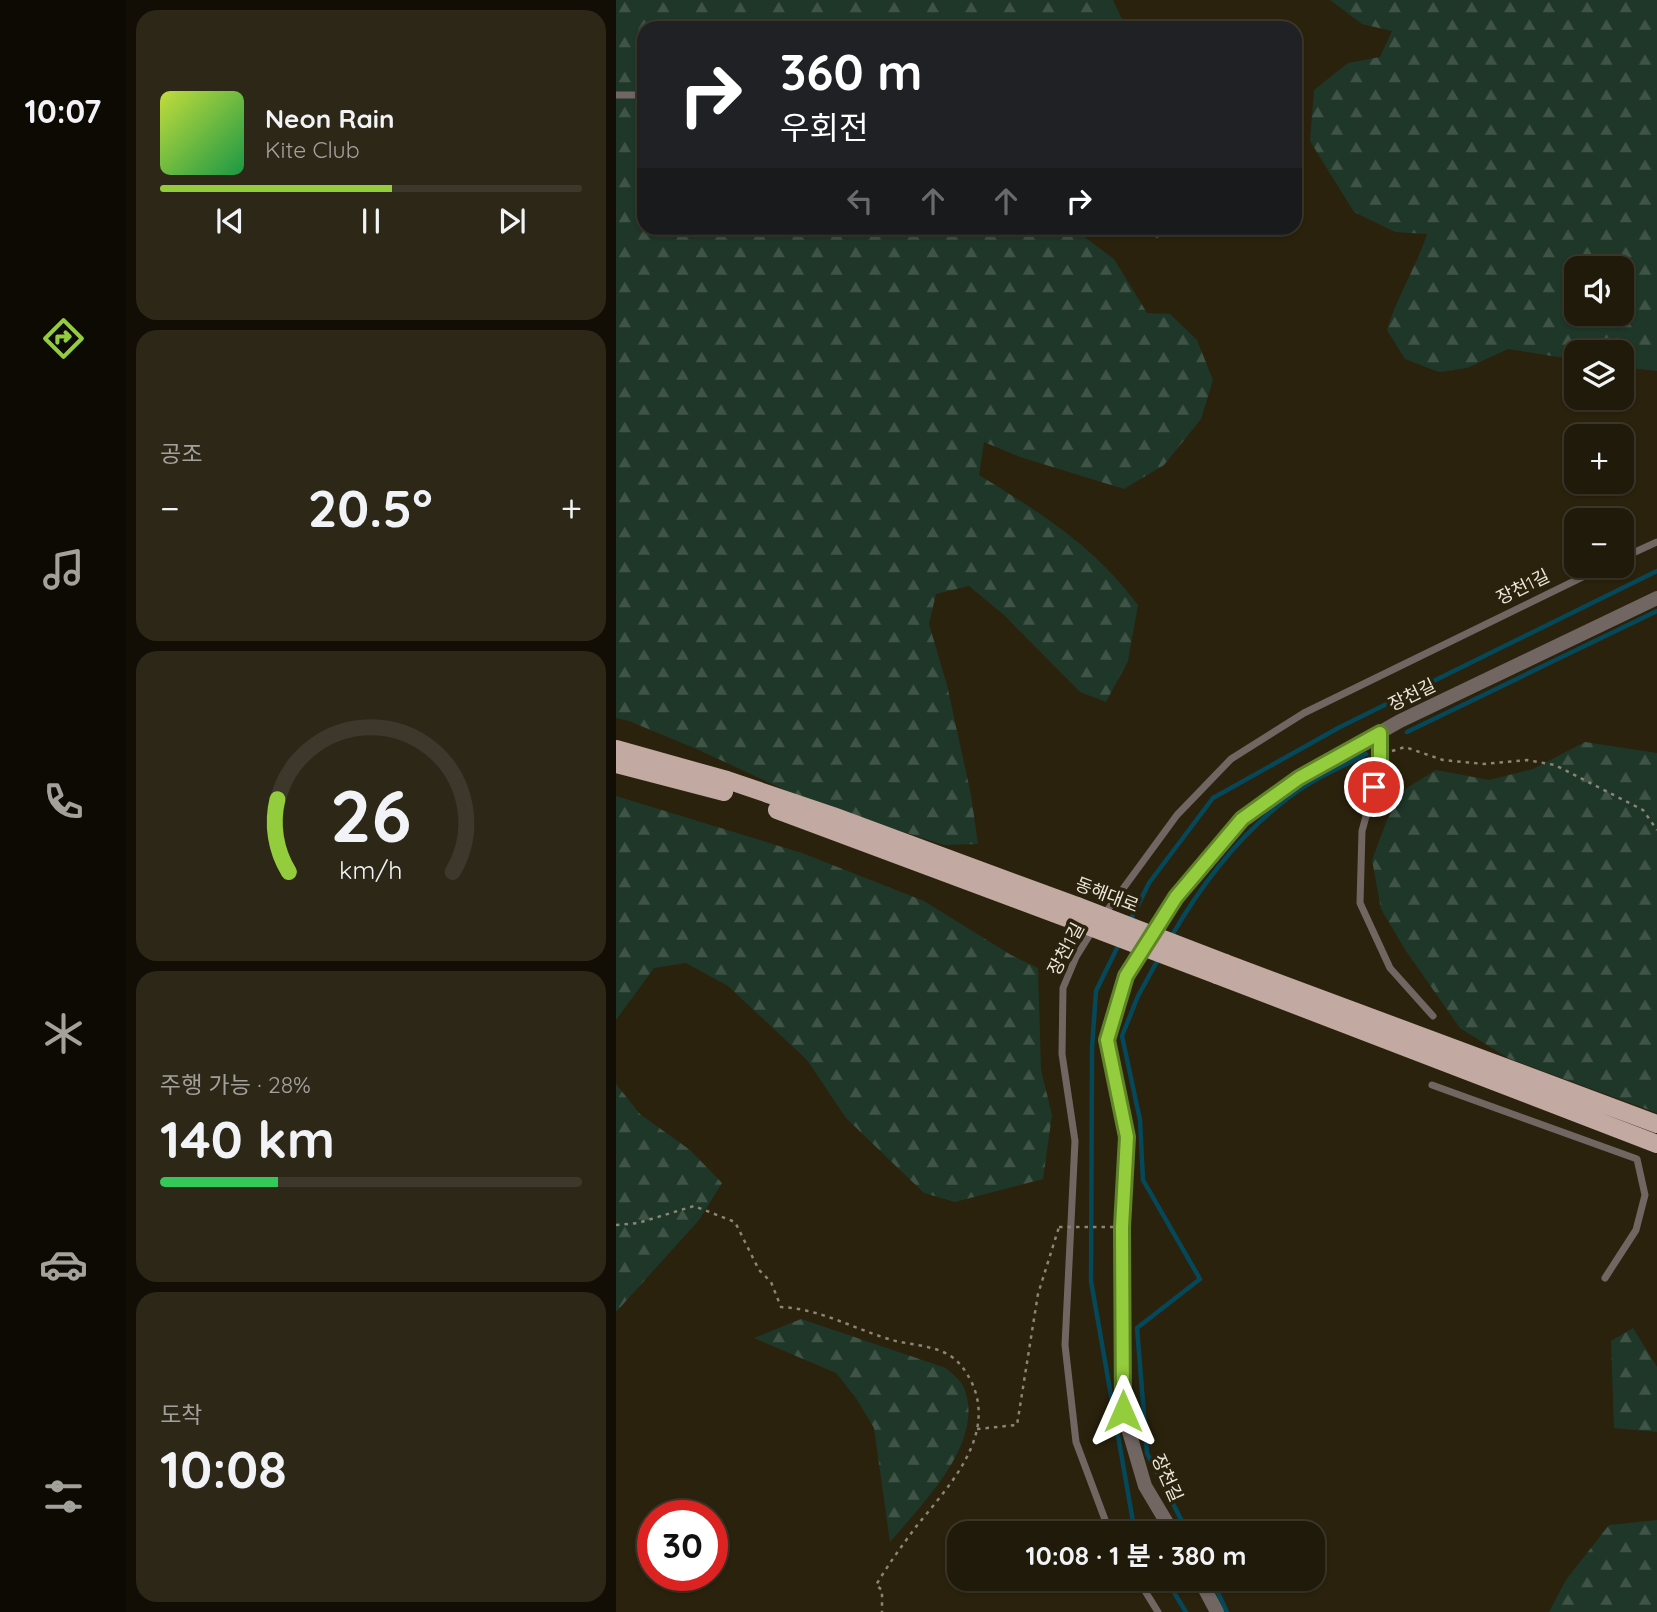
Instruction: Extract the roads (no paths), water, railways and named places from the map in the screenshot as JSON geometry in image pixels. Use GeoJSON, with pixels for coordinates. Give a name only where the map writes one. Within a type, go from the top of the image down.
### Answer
{"type":"FeatureCollection","features":[{"type":"Feature","properties":{"kind":"main road","name":"동해대로"},"geometry":{"type":"LineString","coordinates":[[616,749],[727,780],[821,812],[1075,913]]}},
{"type":"Feature","properties":{"kind":"main road","name":"동해대로"},"geometry":{"type":"LineString","coordinates":[[616,764],[763,804],[1075,913]]}},
{"type":"Feature","properties":{"kind":"main road"},"geometry":{"type":"LineString","coordinates":[[1075,913],[1657,1144]]}},
{"type":"Feature","properties":{"kind":"main road"},"geometry":{"type":"LineString","coordinates":[[1221,969],[1657,1124]]}},
{"type":"Feature","properties":{"kind":"street","name":"장천길"},"geometry":{"type":"LineString","coordinates":[[1166,1521],[1145,1486],[1123,1411],[1122,1227],[1127,1137],[1107,1040],[1126,976],[1176,897],[1242,819],[1299,778],[1380,733],[1657,598]]}},
{"type":"Feature","properties":{"kind":"street"},"geometry":{"type":"LineString","coordinates":[[1206,1591],[1217,1612]]}},
{"type":"Feature","properties":{"kind":"lane"},"geometry":{"type":"LineString","coordinates":[[616,95],[637,95]]}},
{"type":"Feature","properties":{"kind":"lane"},"geometry":{"type":"LineString","coordinates":[[1634,553],[1657,542]]}},
{"type":"Feature","properties":{"kind":"lane","name":"장천1길"},"geometry":{"type":"LineString","coordinates":[[1106,1521],[1076,1442],[1065,1345],[1074,1141],[1062,1054],[1062,988],[1076,957],[1119,892],[1177,815],[1231,759],[1304,713],[1579,578]]}},
{"type":"Feature","properties":{"kind":"lane"},"geometry":{"type":"LineString","coordinates":[[1380,733],[1380,755],[1362,831],[1360,903],[1390,968],[1433,1016]]}},
{"type":"Feature","properties":{"kind":"lane"},"geometry":{"type":"LineString","coordinates":[[1432,1085],[1637,1159],[1645,1195],[1636,1230],[1605,1278]]}},
{"type":"Feature","properties":{"kind":"lane"},"geometry":{"type":"LineString","coordinates":[[1145,1591],[1158,1612]]}},
{"type":"Feature","properties":{"kind":"waterway"},"geometry":{"type":"LineString","coordinates":[[1129,923],[1149,883],[1213,798],[1340,727],[1657,571]]}},
{"type":"Feature","properties":{"kind":"waterway"},"geometry":{"type":"LineString","coordinates":[[1407,732],[1657,611]]}},
{"type":"Feature","properties":{"kind":"waterway"},"geometry":{"type":"LineString","coordinates":[[1171,937],[1214,872],[1267,815],[1308,784],[1366,754]]}},
{"type":"Feature","properties":{"kind":"waterway"},"geometry":{"type":"LineString","coordinates":[[1119,944],[1096,991],[1092,1048],[1091,1281],[1133,1521]]}},
{"type":"Feature","properties":{"kind":"waterway"},"geometry":{"type":"LineString","coordinates":[[1160,956],[1138,996],[1122,1036],[1140,1120],[1143,1180],[1200,1279],[1137,1328],[1147,1453],[1182,1521]]}},
{"type":"Feature","properties":{"kind":"waterway"},"geometry":{"type":"LineString","coordinates":[[1173,1591],[1186,1612]]}},
{"type":"Feature","properties":{"kind":"waterway"},"geometry":{"type":"LineString","coordinates":[[1217,1591],[1227,1612]]}}]}
